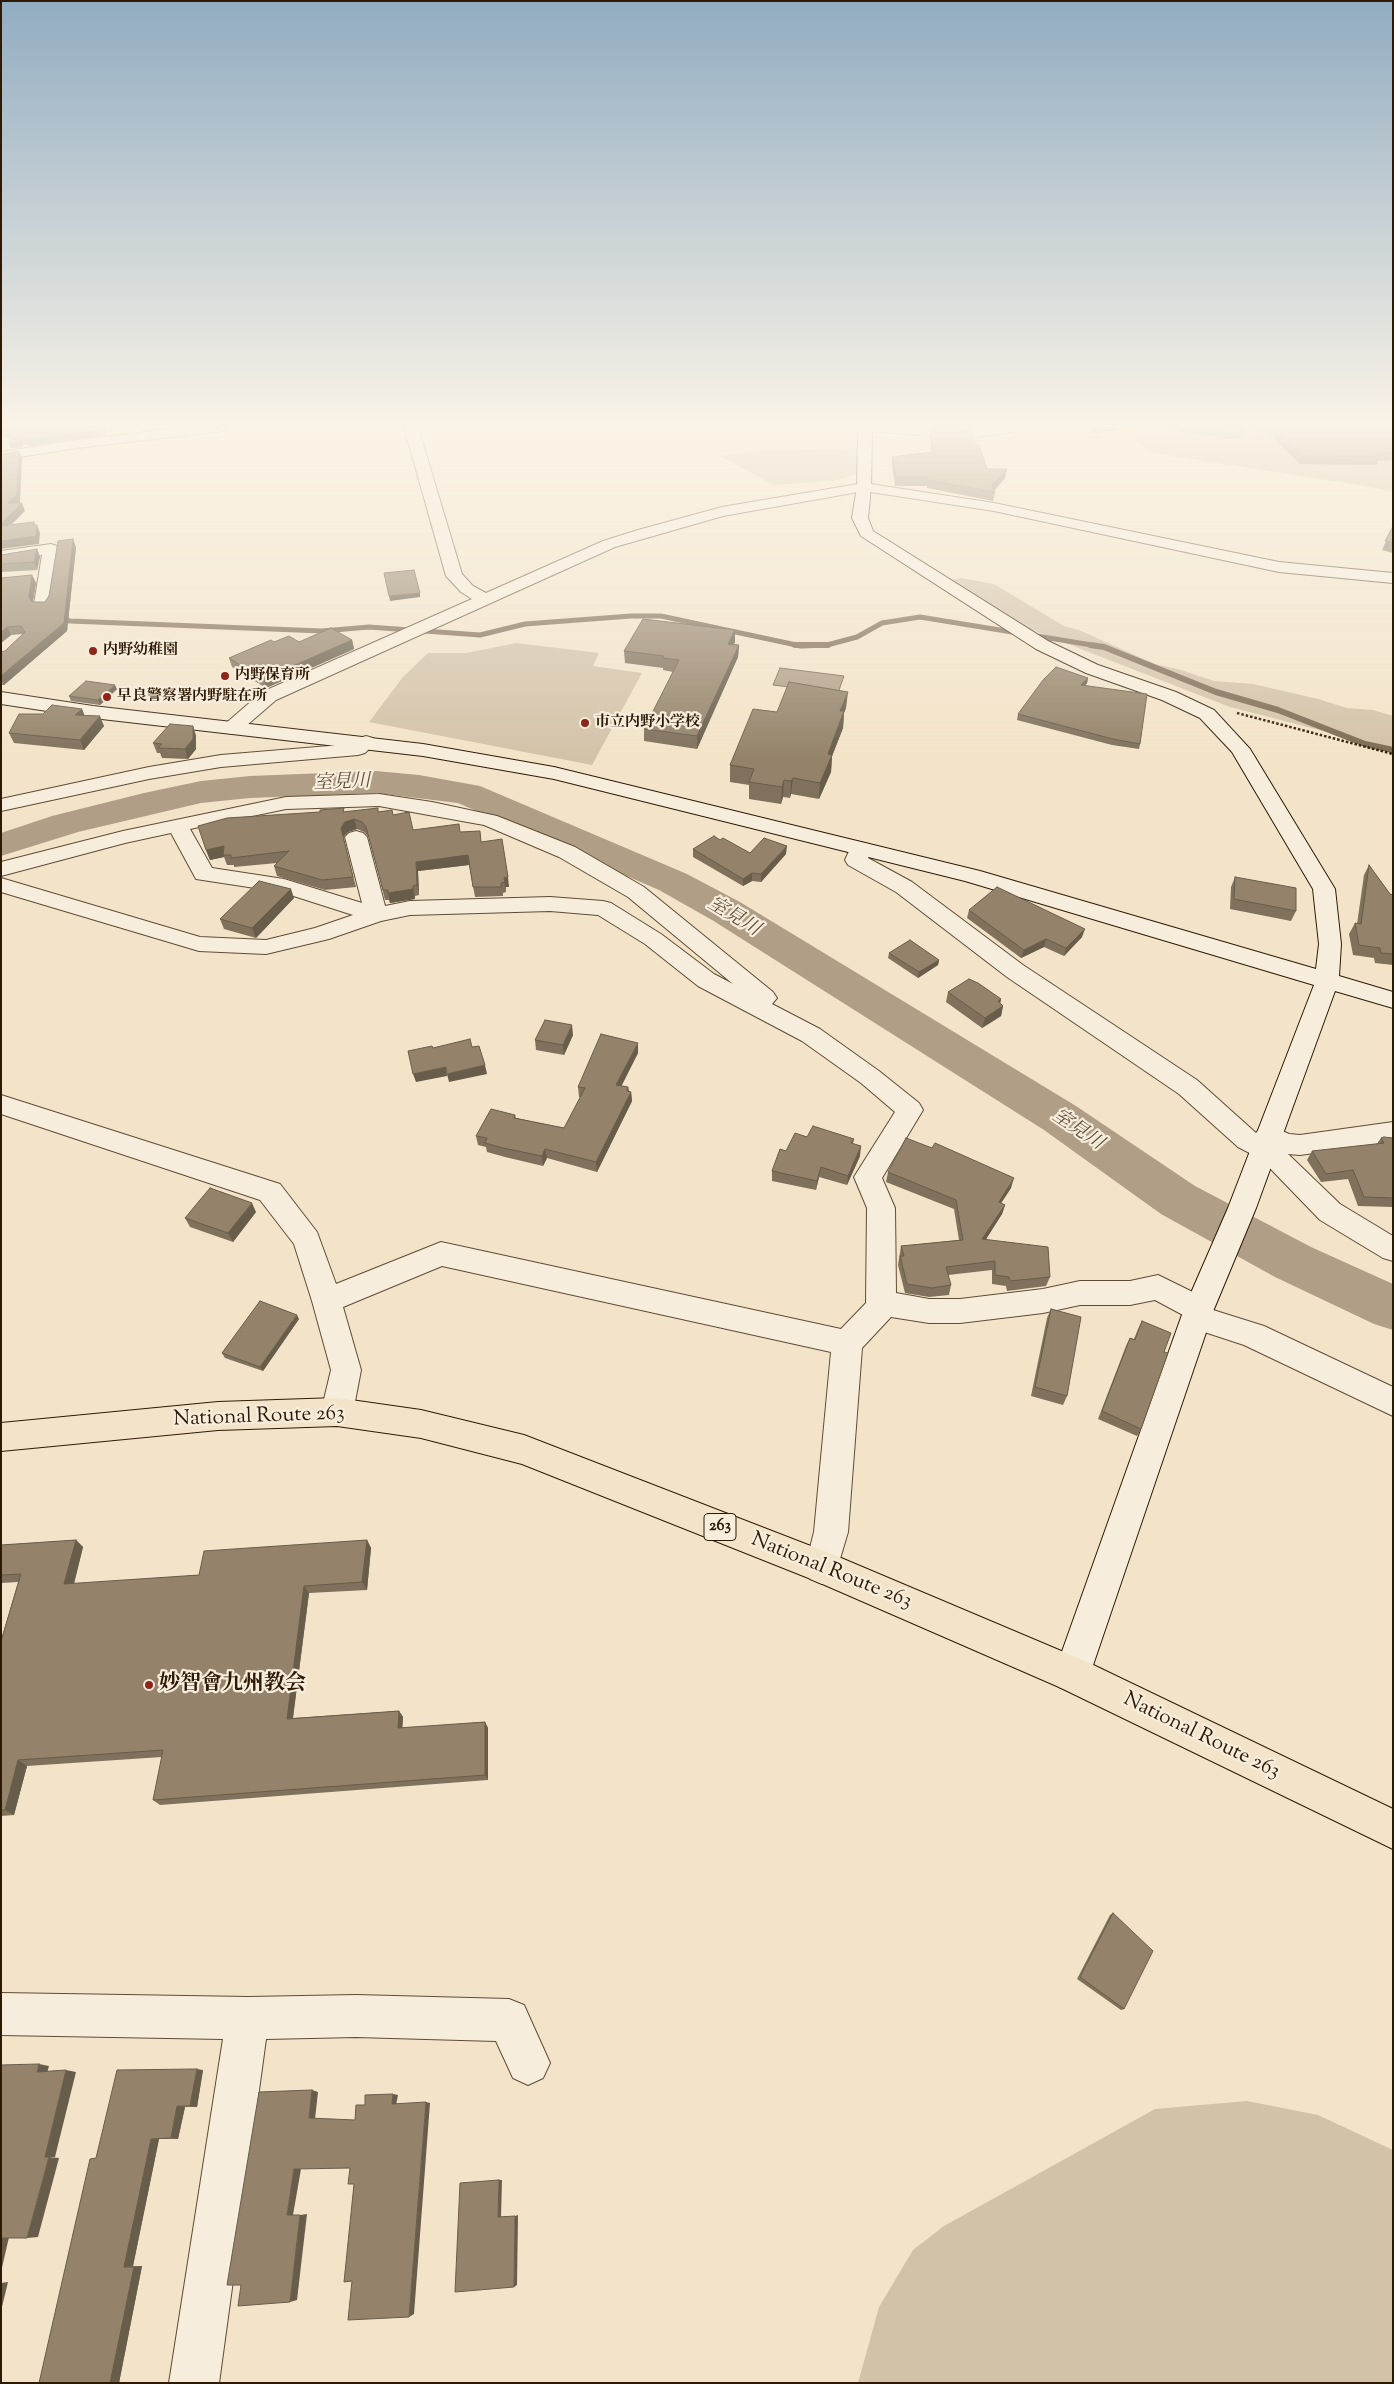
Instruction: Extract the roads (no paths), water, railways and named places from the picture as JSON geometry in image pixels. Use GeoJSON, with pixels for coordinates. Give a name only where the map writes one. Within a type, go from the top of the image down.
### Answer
{"type":"FeatureCollection","features":[{"type":"Feature","properties":{"kind":"highway","name":"National Route 263"},"geometry":{"type":"LineString","coordinates":[[1,1437],[218,1416],[337,1412],[421,1424],[524,1450],[822,1567],[1072,1674],[1393,1830]]}},
{"type":"Feature","properties":{"kind":"street"},"geometry":{"type":"LineString","coordinates":[[443,538],[454,576],[467,589],[485,599]]}},
{"type":"Feature","properties":{"kind":"street"},"geometry":{"type":"LineString","coordinates":[[232,728],[269,696],[625,538]]}},
{"type":"Feature","properties":{"kind":"street"},"geometry":{"type":"LineString","coordinates":[[874,538],[1042,645],[1085,666],[1169,696],[1207,714],[1240,748],[1324,888],[1330,944],[1327,982],[1242,1208],[1198,1313],[1072,1674]]}},
{"type":"Feature","properties":{"kind":"street"},"geometry":{"type":"LineString","coordinates":[[1142,538],[1279,567],[1393,578]]}},
{"type":"Feature","properties":{"kind":"street"},"geometry":{"type":"LineString","coordinates":[[1,556],[51,549],[42,604]]}},
{"type":"Feature","properties":{"kind":"street"},"geometry":{"type":"LineString","coordinates":[[28,577],[46,576]]}},
{"type":"Feature","properties":{"kind":"street"},"geometry":{"type":"LineString","coordinates":[[1,698],[232,728],[366,742],[554,773],[972,876],[1056,899],[1327,982],[1393,1000]]}},
{"type":"Feature","properties":{"kind":"street"},"geometry":{"type":"LineString","coordinates":[[1,805],[149,773],[221,762],[358,749],[366,742]]}},
{"type":"Feature","properties":{"kind":"street"},"geometry":{"type":"LineString","coordinates":[[1,869],[123,836],[178,827],[286,803],[379,800],[490,820],[567,852],[636,892],[811,1035],[870,1077],[910,1110],[868,1176],[881,1208],[881,1307],[847,1343],[831,1532],[822,1567]]}},
{"type":"Feature","properties":{"kind":"street"},"geometry":{"type":"LineString","coordinates":[[178,827],[204,874],[284,886],[376,915]]}},
{"type":"Feature","properties":{"kind":"street"},"geometry":{"type":"LineString","coordinates":[[356,837],[376,915]]}},
{"type":"Feature","properties":{"kind":"street"},"geometry":{"type":"LineString","coordinates":[[861,850],[856,860],[904,887],[957,929],[1015,971],[1188,1087],[1247,1140],[1300,1145],[1393,1132]]}},
{"type":"Feature","properties":{"kind":"street"},"geometry":{"type":"LineString","coordinates":[[1,885],[199,944],[266,947],[322,934],[376,915],[410,908],[550,904],[603,908],[653,939],[706,980],[811,1035]]}},
{"type":"Feature","properties":{"kind":"street"},"geometry":{"type":"LineString","coordinates":[[1,1104],[270,1192],[307,1240],[327,1301],[346,1370],[337,1412]]}},
{"type":"Feature","properties":{"kind":"street"},"geometry":{"type":"LineString","coordinates":[[1266,1142],[1270,1152],[1330,1212],[1393,1250]]}},
{"type":"Feature","properties":{"kind":"street"},"geometry":{"type":"LineString","coordinates":[[327,1301],[441,1254],[847,1343]]}},
{"type":"Feature","properties":{"kind":"street"},"geometry":{"type":"LineString","coordinates":[[881,1300],[898,1307],[929,1311],[960,1311],[1080,1293],[1130,1293],[1158,1287],[1198,1313],[1253,1335],[1393,1402]]}},
{"type":"Feature","properties":{"kind":"street"},"geometry":{"type":"LineString","coordinates":[[1,2014],[248,2018],[356,2016],[508,2020],[528,2063]]}},
{"type":"Feature","properties":{"kind":"street"},"geometry":{"type":"LineString","coordinates":[[194,2383],[248,2018]]}},
{"type":"Feature","properties":{"kind":"waterway"},"geometry":{"type":"LineString","coordinates":[[58,618],[70,621],[322,631],[369,627],[480,635],[525,624],[631,616],[661,616],[796,645]]}},
{"type":"Feature","properties":{"kind":"waterway"},"geometry":{"type":"LineString","coordinates":[[827,645],[857,637],[882,623],[920,617],[1098,646]]}},
{"type":"Feature","properties":{"kind":"waterway"},"geometry":{"type":"LineString","coordinates":[[796,645],[827,645]]}},
{"type":"Feature","properties":{"kind":"waterway"},"geometry":{"type":"LineString","coordinates":[[796,645],[801,646]]}},
{"type":"Feature","properties":{"kind":"waterway"},"geometry":{"type":"LineString","coordinates":[[802,646],[827,645]]}},
{"type":"Feature","properties":{"kind":"waterway"},"geometry":{"type":"LineString","coordinates":[[1090,645],[1104,647],[1216,692],[1278,710],[1365,744],[1393,750]]}},
{"type":"Feature","properties":{"kind":"waterway","name":"室見川"},"geometry":{"type":"LineString","coordinates":[[1,845],[65,824],[201,792],[250,787],[376,782],[419,786],[467,794],[673,882],[726,911],[1060,1118],[1178,1200],[1293,1262],[1393,1308]]}},
{"type":"Feature","properties":{"kind":"place","name":"内野幼稚園"},"geometry":{"type":"Point","coordinates":[93,651]}},
{"type":"Feature","properties":{"kind":"place","name":"内野保育所"},"geometry":{"type":"Point","coordinates":[225,676]}},
{"type":"Feature","properties":{"kind":"place","name":"早良警察署内野駐在所"},"geometry":{"type":"Point","coordinates":[107,697]}},
{"type":"Feature","properties":{"kind":"place","name":"市立内野小学校"},"geometry":{"type":"Point","coordinates":[585,723]}},
{"type":"Feature","properties":{"kind":"place","name":"妙智會九州教会"},"geometry":{"type":"Point","coordinates":[149,1685]}}]}
